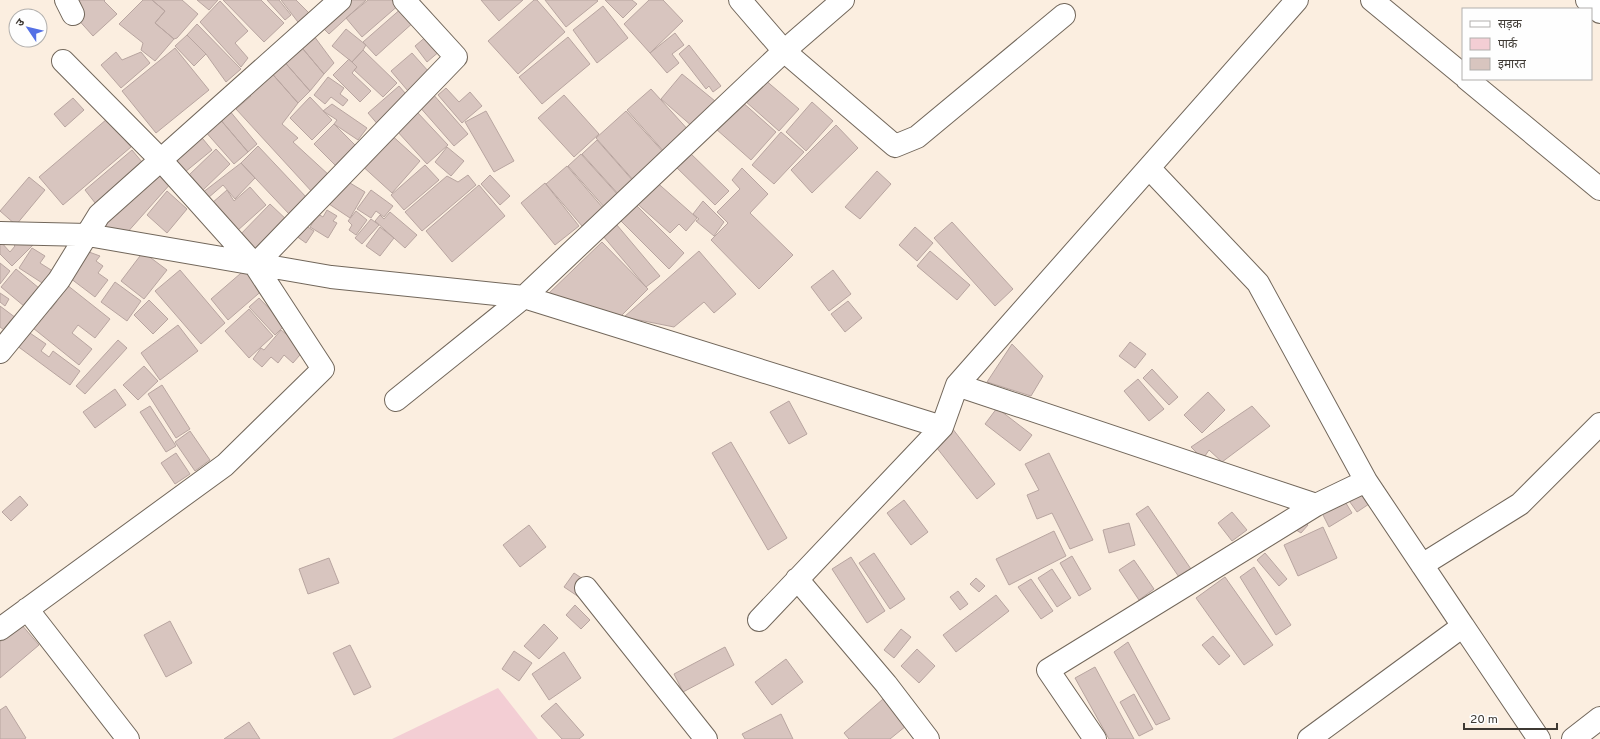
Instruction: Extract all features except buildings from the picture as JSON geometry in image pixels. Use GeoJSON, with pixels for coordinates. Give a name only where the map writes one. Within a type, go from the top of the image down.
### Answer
{"type":"FeatureCollection","features":[{"type":"Feature","properties":{"kind":"street"},"geometry":{"type":"LineString","coordinates":[[0,352],[59,280],[99,215],[340,0]]}},
{"type":"Feature","properties":{"kind":"street"},"geometry":{"type":"LineString","coordinates":[[255,265],[456,57],[404,0]]}},
{"type":"Feature","properties":{"kind":"street"},"geometry":{"type":"LineString","coordinates":[[740,0],[784,51],[895,146],[917,137],[1064,15]]}},
{"type":"Feature","properties":{"kind":"street"},"geometry":{"type":"LineString","coordinates":[[396,400],[524,298],[784,51],[843,0]]}},
{"type":"Feature","properties":{"kind":"street"},"geometry":{"type":"LineString","coordinates":[[759,620],[942,427],[957,385],[1297,0]]}},
{"type":"Feature","properties":{"kind":"street"},"geometry":{"type":"LineString","coordinates":[[1372,0],[1462,75]]}},
{"type":"Feature","properties":{"kind":"street"},"geometry":{"type":"LineString","coordinates":[[1587,0],[1600,12]]}},
{"type":"Feature","properties":{"kind":"street"},"geometry":{"type":"LineString","coordinates":[[0,629],[226,465],[323,369],[255,265],[160,159],[63,61]]}},
{"type":"Feature","properties":{"kind":"street"},"geometry":{"type":"LineString","coordinates":[[1468,80],[1600,189]]}},
{"type":"Feature","properties":{"kind":"street"},"geometry":{"type":"LineString","coordinates":[[1149,168],[1258,283],[1366,481],[1539,739]]}},
{"type":"Feature","properties":{"kind":"street"},"geometry":{"type":"LineString","coordinates":[[0,233],[88,235],[331,277],[524,298],[942,427]]}},
{"type":"Feature","properties":{"kind":"street"},"geometry":{"type":"LineString","coordinates":[[957,385],[1316,505]]}},
{"type":"Feature","properties":{"kind":"street"},"geometry":{"type":"LineString","coordinates":[[1422,565],[1520,504],[1600,424]]}},
{"type":"Feature","properties":{"kind":"street"},"geometry":{"type":"LineString","coordinates":[[1095,739],[1048,670],[1316,505],[1366,481]]}},
{"type":"Feature","properties":{"kind":"street"},"geometry":{"type":"LineString","coordinates":[[797,579],[886,684],[928,739]]}},
{"type":"Feature","properties":{"kind":"street"},"geometry":{"type":"LineString","coordinates":[[586,588],[706,739]]}},
{"type":"Feature","properties":{"kind":"street"},"geometry":{"type":"LineString","coordinates":[[27,609],[128,739]]}},
{"type":"Feature","properties":{"kind":"street"},"geometry":{"type":"LineString","coordinates":[[1309,739],[1463,626]]}},
{"type":"Feature","properties":{"kind":"street"},"geometry":{"type":"LineString","coordinates":[[1573,739],[1600,718]]}},
{"type":"Feature","properties":{"kind":"green space"},"geometry":{"type":"Polygon","coordinates":[[[498,688],[538,739],[392,739],[498,688]]]}}]}
